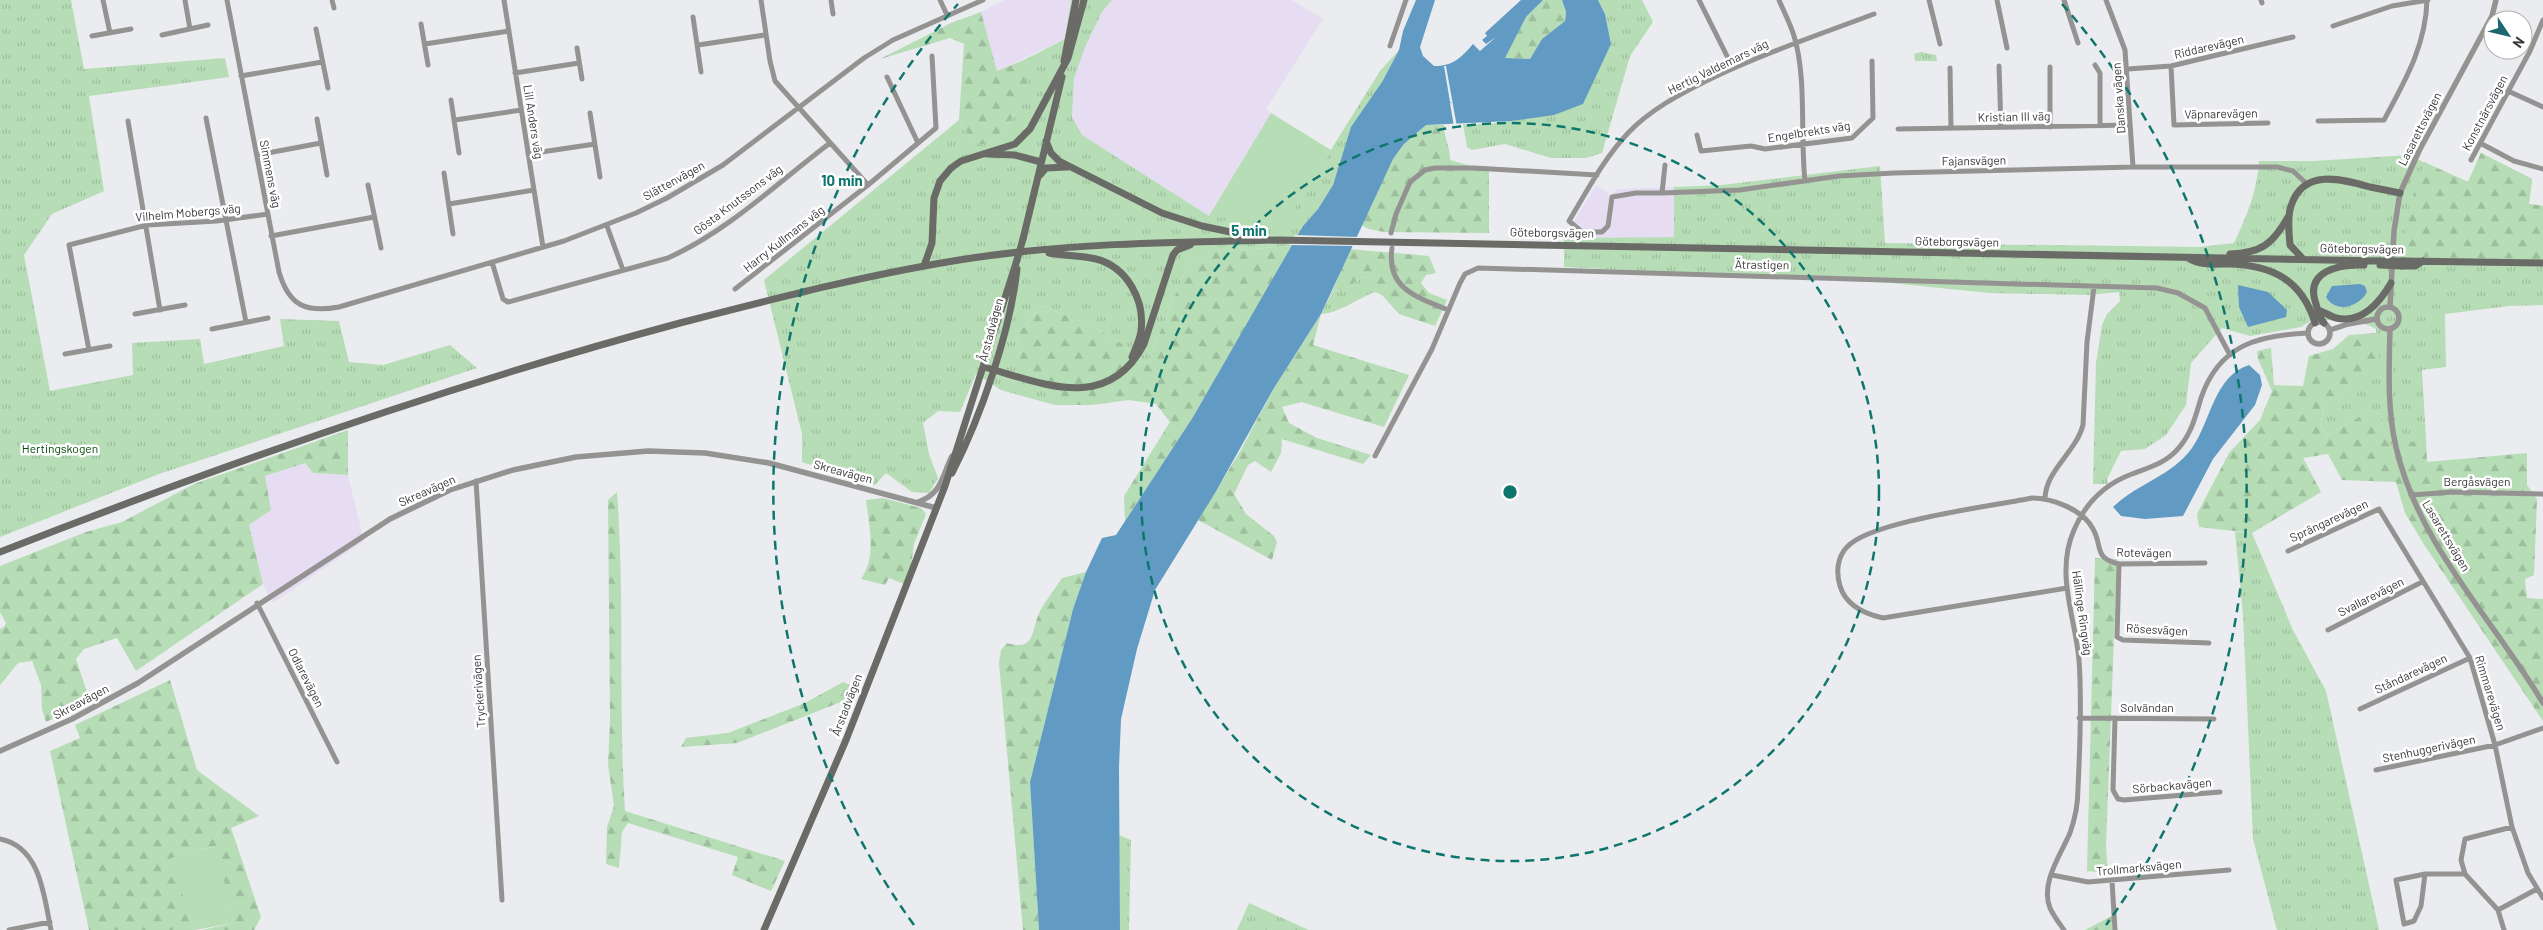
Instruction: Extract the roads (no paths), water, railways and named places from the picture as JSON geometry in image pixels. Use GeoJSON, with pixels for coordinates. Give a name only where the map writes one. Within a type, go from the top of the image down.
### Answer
{"type":"FeatureCollection","features":[{"type":"Feature","properties":{"kind":"main road","name":"Årstadvägen"},"geometry":{"type":"LineString","coordinates":[[764,930],[846,740],[936,508],[970,432],[992,369],[1011,300],[1022,239],[1063,70],[1076,0]]}},
{"type":"Feature","properties":{"kind":"main road","name":"Årstadvägen"},"geometry":{"type":"LineString","coordinates":[[1063,70],[1073,42],[1084,0]]}},
{"type":"Feature","properties":{"kind":"main road"},"geometry":{"type":"LineString","coordinates":[[924,266],[932,243],[934,198],[940,181],[951,168],[961,161],[1015,144],[1023,138],[1038,118],[1063,70]]}},
{"type":"Feature","properties":{"kind":"main road"},"geometry":{"type":"LineString","coordinates":[[1046,141],[1055,158],[1137,202],[1176,218],[1219,230],[1280,240]]}},
{"type":"Feature","properties":{"kind":"main road"},"geometry":{"type":"LineString","coordinates":[[987,153],[995,156],[1015,155],[1041,162]]}},
{"type":"Feature","properties":{"kind":"main road"},"geometry":{"type":"LineString","coordinates":[[1034,190],[1040,174],[1046,168],[1065,167],[1075,170]]}},
{"type":"Feature","properties":{"kind":"main road"},"geometry":{"type":"LineString","coordinates":[[2303,259],[2290,245],[2289,217],[2294,198],[2313,181],[2336,178],[2400,194]]}},
{"type":"Feature","properties":{"kind":"main road"},"geometry":{"type":"LineString","coordinates":[[2154,257],[2159,252],[2230,254],[2260,250],[2272,240],[2289,217]]}},
{"type":"Feature","properties":{"kind":"main road"},"geometry":{"type":"LineString","coordinates":[[0,552],[156,491],[386,412],[579,350],[805,290],[924,266],[1039,251],[1098,245],[1280,240]]}},
{"type":"Feature","properties":{"kind":"main road","name":"Göteborgsvägen"},"geometry":{"type":"LineString","coordinates":[[1280,240],[2303,259],[2380,263],[2423,261],[2543,263]]}},
{"type":"Feature","properties":{"kind":"main road"},"geometry":{"type":"LineString","coordinates":[[984,367],[1051,386],[1077,389],[1108,381],[1121,374],[1140,352],[1147,336],[1173,255],[1177,250],[1186,246],[1212,242]]}},
{"type":"Feature","properties":{"kind":"main road"},"geometry":{"type":"LineString","coordinates":[[1039,251],[1097,259],[1116,268],[1124,276],[1136,294],[1141,311],[1141,332],[1132,361]]}},
{"type":"Feature","properties":{"kind":"main road"},"geometry":{"type":"LineString","coordinates":[[2188,258],[2198,264],[2249,265],[2280,276],[2293,284],[2303,295],[2315,323]]}},
{"type":"Feature","properties":{"kind":"main road","name":"Årstadvägen"},"geometry":{"type":"LineString","coordinates":[[945,486],[956,446],[984,367],[1018,260]]}},
{"type":"Feature","properties":{"kind":"main road"},"geometry":{"type":"LineString","coordinates":[[2324,323],[2313,291],[2316,281],[2325,272],[2341,266],[2380,263]]}},
{"type":"Feature","properties":{"kind":"main road"},"geometry":{"type":"LineString","coordinates":[[2318,310],[2335,318],[2356,317],[2375,306],[2391,283]]}},
{"type":"Feature","properties":{"kind":"street"},"geometry":{"type":"LineString","coordinates":[[103,0],[110,33]]}},
{"type":"Feature","properties":{"kind":"street"},"geometry":{"type":"LineString","coordinates":[[185,0],[190,29]]}},
{"type":"Feature","properties":{"kind":"street","name":"Simmens väg"},"geometry":{"type":"LineString","coordinates":[[227,0],[271,236],[283,287],[290,297],[311,309],[339,307]]}},
{"type":"Feature","properties":{"kind":"street"},"geometry":{"type":"LineString","coordinates":[[332,0],[334,8]]}},
{"type":"Feature","properties":{"kind":"street","name":"Lill Anders väg"},"geometry":{"type":"LineString","coordinates":[[504,0],[543,248]]}},
{"type":"Feature","properties":{"kind":"street"},"geometry":{"type":"LineString","coordinates":[[760,0],[765,35],[775,80],[868,185]]}},
{"type":"Feature","properties":{"kind":"street"},"geometry":{"type":"LineString","coordinates":[[831,0],[833,14]]}},
{"type":"Feature","properties":{"kind":"street"},"geometry":{"type":"LineString","coordinates":[[940,0],[947,15]]}},
{"type":"Feature","properties":{"kind":"street","name":"Slättenvägen"},"geometry":{"type":"LineString","coordinates":[[339,307],[543,248],[607,226],[660,202],[699,180],[743,151],[864,58],[893,40],[983,0]]}},
{"type":"Feature","properties":{"kind":"street"},"geometry":{"type":"LineString","coordinates":[[1390,46],[1406,0]]}},
{"type":"Feature","properties":{"kind":"street"},"geometry":{"type":"LineString","coordinates":[[1699,0],[1733,68]]}},
{"type":"Feature","properties":{"kind":"street"},"geometry":{"type":"LineString","coordinates":[[1779,0],[1795,44],[1801,80],[1802,145],[1805,181]]}},
{"type":"Feature","properties":{"kind":"street"},"geometry":{"type":"LineString","coordinates":[[1929,0],[1940,44]]}},
{"type":"Feature","properties":{"kind":"street"},"geometry":{"type":"LineString","coordinates":[[1997,0],[2007,48]]}},
{"type":"Feature","properties":{"kind":"street"},"geometry":{"type":"LineString","coordinates":[[2064,0],[2078,43]]}},
{"type":"Feature","properties":{"kind":"street","name":"Danska vägen"},"geometry":{"type":"LineString","coordinates":[[2106,0],[2125,50],[2128,69],[2133,167]]}},
{"type":"Feature","properties":{"kind":"street"},"geometry":{"type":"LineString","coordinates":[[2318,121],[2384,120],[2418,56],[2428,0],[2391,3],[2333,26]]}},
{"type":"Feature","properties":{"kind":"street","name":"Lasarettsvägen"},"geometry":{"type":"LineString","coordinates":[[2496,0],[2492,16],[2423,144],[2400,194],[2394,231],[2390,307],[2396,311],[2399,319],[2396,326],[2390,329],[2392,421],[2396,448],[2411,495],[2433,538],[2543,703]]}},
{"type":"Feature","properties":{"kind":"street","name":"Hertig Valdemars väg"},"geometry":{"type":"LineString","coordinates":[[1569,221],[1597,175],[1629,132],[1673,98],[1768,52],[1795,44],[1874,14]]}},
{"type":"Feature","properties":{"kind":"street"},"geometry":{"type":"LineString","coordinates":[[693,17],[701,72]]}},
{"type":"Feature","properties":{"kind":"street","name":"Konstnärsvägen"},"geometry":{"type":"LineString","coordinates":[[2471,160],[2543,20]]}},
{"type":"Feature","properties":{"kind":"street"},"geometry":{"type":"LineString","coordinates":[[421,24],[428,65]]}},
{"type":"Feature","properties":{"kind":"street"},"geometry":{"type":"LineString","coordinates":[[162,35],[208,25]]}},
{"type":"Feature","properties":{"kind":"street"},"geometry":{"type":"LineString","coordinates":[[92,36],[131,29]]}},
{"type":"Feature","properties":{"kind":"street"},"geometry":{"type":"LineString","coordinates":[[316,29],[328,88]]}},
{"type":"Feature","properties":{"kind":"street"},"geometry":{"type":"LineString","coordinates":[[425,44],[509,30]]}},
{"type":"Feature","properties":{"kind":"street"},"geometry":{"type":"LineString","coordinates":[[698,45],[765,35]]}},
{"type":"Feature","properties":{"kind":"street","name":"Riddarevägen"},"geometry":{"type":"LineString","coordinates":[[2128,69],[2172,66],[2293,38]]}},
{"type":"Feature","properties":{"kind":"street"},"geometry":{"type":"LineString","coordinates":[[577,48],[582,79]]}},
{"type":"Feature","properties":{"kind":"street","name":"Harry Kullmans väg"},"geometry":{"type":"LineString","coordinates":[[735,289],[868,185],[936,128],[932,56]]}},
{"type":"Feature","properties":{"kind":"street","name":"Engelbrekts väg"},"geometry":{"type":"LineString","coordinates":[[1697,135],[1701,151],[1751,146],[1765,149],[1852,138],[1873,118],[1872,61]]}},
{"type":"Feature","properties":{"kind":"street"},"geometry":{"type":"LineString","coordinates":[[242,76],[322,62]]}},
{"type":"Feature","properties":{"kind":"street"},"geometry":{"type":"LineString","coordinates":[[515,73],[579,63]]}},
{"type":"Feature","properties":{"kind":"street"},"geometry":{"type":"LineString","coordinates":[[2096,65],[2100,73],[2100,126]]}},
{"type":"Feature","properties":{"kind":"street"},"geometry":{"type":"LineString","coordinates":[[1999,66],[2001,127]]}},
{"type":"Feature","properties":{"kind":"street","name":"Väpnarevägen"},"geometry":{"type":"LineString","coordinates":[[2172,66],[2174,125],[2268,123]]}},
{"type":"Feature","properties":{"kind":"street"},"geometry":{"type":"LineString","coordinates":[[2050,67],[2050,127]]}},
{"type":"Feature","properties":{"kind":"street"},"geometry":{"type":"LineString","coordinates":[[1950,68],[1951,128]]}},
{"type":"Feature","properties":{"kind":"street"},"geometry":{"type":"LineString","coordinates":[[887,77],[918,143]]}},
{"type":"Feature","properties":{"kind":"street"},"geometry":{"type":"LineString","coordinates":[[2508,91],[2543,108]]}},
{"type":"Feature","properties":{"kind":"street"},"geometry":{"type":"LineString","coordinates":[[451,100],[459,153]]}},
{"type":"Feature","properties":{"kind":"street"},"geometry":{"type":"LineString","coordinates":[[455,120],[521,110]]}},
{"type":"Feature","properties":{"kind":"street"},"geometry":{"type":"LineString","coordinates":[[590,113],[600,177]]}},
{"type":"Feature","properties":{"kind":"street"},"geometry":{"type":"LineString","coordinates":[[206,118],[228,220],[246,322]]}},
{"type":"Feature","properties":{"kind":"street"},"geometry":{"type":"LineString","coordinates":[[317,119],[327,175]]}},
{"type":"Feature","properties":{"kind":"street"},"geometry":{"type":"LineString","coordinates":[[128,121],[160,310]]}},
{"type":"Feature","properties":{"kind":"street","name":"Kristian III väg"},"geometry":{"type":"LineString","coordinates":[[1898,129],[2130,125]]}},
{"type":"Feature","properties":{"kind":"street"},"geometry":{"type":"LineString","coordinates":[[257,155],[321,143]]}},
{"type":"Feature","properties":{"kind":"street","name":"Gösta Knutssons väg"},"geometry":{"type":"LineString","coordinates":[[492,262],[503,299],[508,302],[668,258],[703,240],[830,143]]}},
{"type":"Feature","properties":{"kind":"street"},"geometry":{"type":"LineString","coordinates":[[2480,143],[2514,161],[2543,169]]}},
{"type":"Feature","properties":{"kind":"street"},"geometry":{"type":"LineString","coordinates":[[528,154],[595,144]]}},
{"type":"Feature","properties":{"kind":"street"},"geometry":{"type":"LineString","coordinates":[[1662,193],[1664,165]]}},
{"type":"Feature","properties":{"kind":"street","name":"Fajansvägen"},"geometry":{"type":"LineString","coordinates":[[1569,221],[1582,232],[1602,232],[1608,226],[1612,197],[1636,193],[1731,190],[1894,173],[2133,167],[2277,167],[2292,171],[2308,185]]}},
{"type":"Feature","properties":{"kind":"street"},"geometry":{"type":"LineString","coordinates":[[1391,233],[1396,214],[1410,182],[1425,170],[1434,168],[1474,168],[1597,175]]}},
{"type":"Feature","properties":{"kind":"street"},"geometry":{"type":"LineString","coordinates":[[444,173],[454,234]]}},
{"type":"Feature","properties":{"kind":"street"},"geometry":{"type":"LineString","coordinates":[[368,185],[381,248]]}},
{"type":"Feature","properties":{"kind":"street"},"geometry":{"type":"LineString","coordinates":[[449,204],[534,190]]}},
{"type":"Feature","properties":{"kind":"street","name":"Vilhelm Mobergs väg"},"geometry":{"type":"LineString","coordinates":[[89,350],[69,245],[146,225],[228,220],[268,214]]}},
{"type":"Feature","properties":{"kind":"street"},"geometry":{"type":"LineString","coordinates":[[271,236],[374,217]]}},
{"type":"Feature","properties":{"kind":"street"},"geometry":{"type":"LineString","coordinates":[[607,226],[623,270]]}},
{"type":"Feature","properties":{"kind":"street"},"geometry":{"type":"LineString","coordinates":[[1392,248],[1390,264],[1396,279],[1413,294],[1448,310]]}},
{"type":"Feature","properties":{"kind":"street","name":"Ätrastigen"},"geometry":{"type":"LineString","coordinates":[[1375,456],[1432,349],[1465,274],[1478,268],[2158,288],[2193,300],[2205,308],[2230,355]]}},
{"type":"Feature","properties":{"kind":"street"},"geometry":{"type":"LineString","coordinates":[[2067,588],[1883,618],[1867,614],[1854,606],[1840,586],[1839,559],[1847,546],[1855,539],[1886,527],[2032,498],[2045,498],[2047,485],[2079,437],[2083,425],[2087,342],[2094,287]]}},
{"type":"Feature","properties":{"kind":"street"},"geometry":{"type":"LineString","coordinates":[[135,314],[185,305]]}},
{"type":"Feature","properties":{"kind":"street"},"geometry":{"type":"LineString","coordinates":[[2390,307],[2379,310],[2376,319],[2380,327],[2390,329]]}},
{"type":"Feature","properties":{"kind":"street"},"geometry":{"type":"LineString","coordinates":[[212,329],[268,318]]}},
{"type":"Feature","properties":{"kind":"street","name":"Hällinge Ringväg"},"geometry":{"type":"LineString","coordinates":[[2064,930],[2049,906],[2048,886],[2070,832],[2076,807],[2079,659],[2065,570],[2068,548],[2080,517],[2104,489],[2148,468],[2175,452],[2191,430],[2209,381],[2230,355],[2250,341],[2259,338],[2308,333],[2312,340],[2320,344],[2328,339],[2330,330],[2348,324],[2376,319]]}},
{"type":"Feature","properties":{"kind":"street"},"geometry":{"type":"LineString","coordinates":[[2308,333],[2315,323],[2324,323],[2330,330]]}},
{"type":"Feature","properties":{"kind":"street"},"geometry":{"type":"LineString","coordinates":[[65,354],[110,346]]}},
{"type":"Feature","properties":{"kind":"street"},"geometry":{"type":"LineString","coordinates":[[918,502],[930,498],[935,493],[956,446]]}},
{"type":"Feature","properties":{"kind":"street","name":"Skreavägen"},"geometry":{"type":"LineString","coordinates":[[0,751],[72,719],[138,683],[257,603],[390,519],[450,490],[536,464],[576,457],[648,451],[705,453],[763,461],[936,508]]}},
{"type":"Feature","properties":{"kind":"street","name":"Tryckerivägen"},"geometry":{"type":"LineString","coordinates":[[476,481],[502,900]]}},
{"type":"Feature","properties":{"kind":"street","name":"Bergåsvägen"},"geometry":{"type":"LineString","coordinates":[[2411,495],[2453,492],[2543,494]]}},
{"type":"Feature","properties":{"kind":"street","name":"Rotevägen"},"geometry":{"type":"LineString","coordinates":[[2045,498],[2060,502],[2092,527],[2098,549],[2104,558],[2119,564],[2205,563]]}},
{"type":"Feature","properties":{"kind":"street","name":"Sprängarevägen"},"geometry":{"type":"LineString","coordinates":[[2288,551],[2379,509]]}},
{"type":"Feature","properties":{"kind":"street","name":"Rimmarevägen"},"geometry":{"type":"LineString","coordinates":[[2379,509],[2470,658],[2495,745],[2512,827],[2528,873],[2543,898]]}},
{"type":"Feature","properties":{"kind":"street","name":"Rösesvägen"},"geometry":{"type":"LineString","coordinates":[[2119,564],[2117,637],[2123,640],[2209,643]]}},
{"type":"Feature","properties":{"kind":"street","name":"Svallarevägen"},"geometry":{"type":"LineString","coordinates":[[2328,630],[2422,582]]}},
{"type":"Feature","properties":{"kind":"street","name":"Odlarevägen"},"geometry":{"type":"LineString","coordinates":[[257,603],[337,762]]}},
{"type":"Feature","properties":{"kind":"street","name":"Ståndarevägen"},"geometry":{"type":"LineString","coordinates":[[2360,708],[2470,658]]}},
{"type":"Feature","properties":{"kind":"street","name":"Solvändan"},"geometry":{"type":"LineString","coordinates":[[2079,718],[2214,719]]}},
{"type":"Feature","properties":{"kind":"street","name":"Sörbackavägen"},"geometry":{"type":"LineString","coordinates":[[2115,718],[2113,790],[2118,799],[2220,792]]}},
{"type":"Feature","properties":{"kind":"street","name":"Stenhuggerivägen"},"geometry":{"type":"LineString","coordinates":[[2376,770],[2495,745],[2543,728]]}},
{"type":"Feature","properties":{"kind":"street"},"geometry":{"type":"LineString","coordinates":[[2504,930],[2498,910],[2465,874],[2461,860],[2465,839],[2512,827]]}},
{"type":"Feature","properties":{"kind":"street"},"geometry":{"type":"LineString","coordinates":[[0,839],[6,840],[28,856],[41,877],[51,930]]}},
{"type":"Feature","properties":{"kind":"street","name":"Trollmarksvägen"},"geometry":{"type":"LineString","coordinates":[[2052,875],[2088,882],[2229,870]]}},
{"type":"Feature","properties":{"kind":"street"},"geometry":{"type":"LineString","coordinates":[[2425,874],[2421,906],[2414,921],[2404,924],[2396,880],[2425,874],[2465,874]]}},
{"type":"Feature","properties":{"kind":"street"},"geometry":{"type":"LineString","coordinates":[[2112,881],[2115,930]]}},
{"type":"Feature","properties":{"kind":"street"},"geometry":{"type":"LineString","coordinates":[[2498,910],[2537,889]]}},
{"type":"Feature","properties":{"kind":"street"},"geometry":{"type":"LineString","coordinates":[[8,930],[50,922]]}},
{"type":"Feature","properties":{"kind":"water"},"geometry":{"type":"Polygon","coordinates":[[[1416,0],[1435,0],[1420,47],[1423,56],[1434,66],[1452,63],[1473,44],[1480,51],[1496,37],[1486,44],[1482,40],[1487,36],[1485,33],[1521,0],[1543,0],[1526,17],[1505,58],[1530,59],[1542,39],[1565,21],[1566,12],[1562,0],[1598,0],[1605,14],[1611,44],[1583,104],[1554,115],[1511,121],[1426,125],[1404,144],[1393,159],[1321,314],[1274,388],[1215,493],[1155,590],[1137,649],[1121,719],[1119,767],[1120,930],[1039,930],[1030,782],[1073,609],[1086,572],[1102,538],[1116,535],[1193,417],[1303,226],[1318,209],[1333,185],[1351,127],[1382,82],[1399,50],[1403,31],[1416,0]]]}},
{"type":"Feature","properties":{"kind":"water"},"geometry":{"type":"Polygon","coordinates":[[[2360,284],[2365,286],[2367,292],[2359,302],[2353,305],[2336,306],[2326,297],[2332,286],[2360,284]]]}},
{"type":"Feature","properties":{"kind":"water"},"geometry":{"type":"Polygon","coordinates":[[[2238,285],[2268,292],[2287,310],[2286,317],[2248,327],[2239,307],[2238,285]]]}},
{"type":"Feature","properties":{"kind":"water"},"geometry":{"type":"Polygon","coordinates":[[[2249,365],[2260,375],[2262,385],[2255,405],[2213,459],[2183,516],[2145,519],[2121,516],[2113,507],[2133,492],[2165,473],[2184,458],[2198,437],[2221,389],[2237,371],[2249,365]]]}},
{"type":"Feature","properties":{"kind":"park label","name":"Hertingskogen"},"geometry":{"type":"Point","coordinates":[60,449]}}]}
